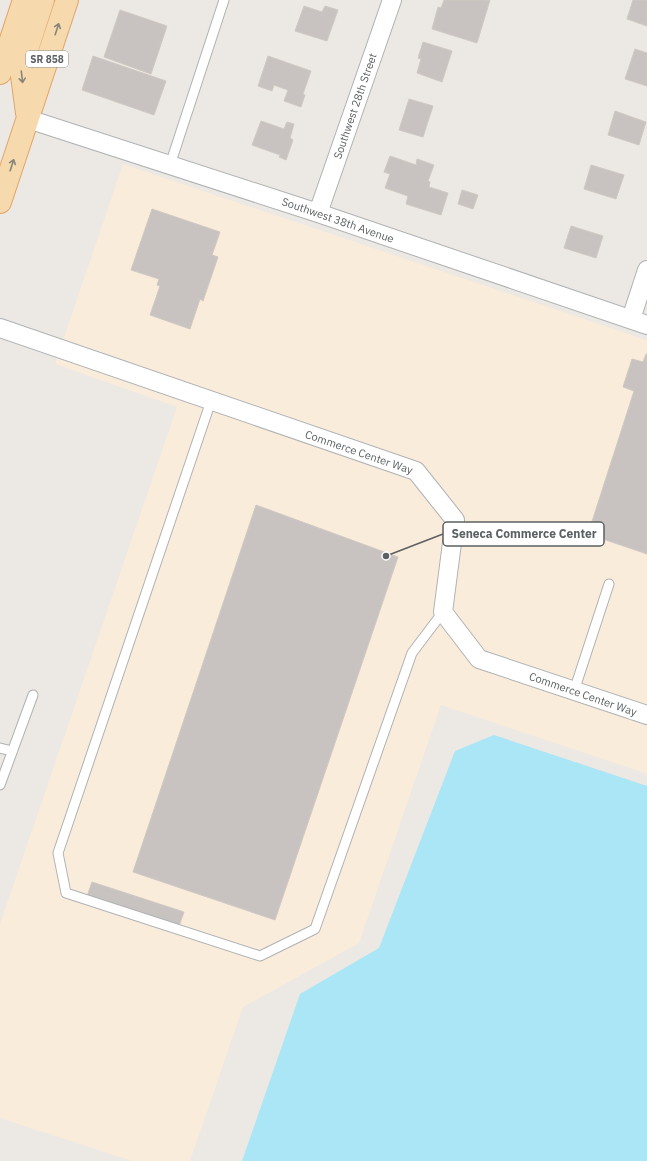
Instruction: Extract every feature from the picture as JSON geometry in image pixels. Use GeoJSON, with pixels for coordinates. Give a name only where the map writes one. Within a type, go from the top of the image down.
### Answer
{"type":"FeatureCollection","features":[{"type":"Feature","properties":{"kind":"main road"},"geometry":{"type":"LineString","coordinates":[[0,73],[24,0]]}},
{"type":"Feature","properties":{"kind":"main road"},"geometry":{"type":"LineString","coordinates":[[28,119],[21,68],[43,0]]}},
{"type":"Feature","properties":{"kind":"main road","name":"SR 858"},"geometry":{"type":"LineString","coordinates":[[0,202],[67,0]]}},
{"type":"Feature","properties":{"kind":"street","name":"Southwest 28th Street"},"geometry":{"type":"LineString","coordinates":[[318,212],[392,0]]}},
{"type":"Feature","properties":{"kind":"street","name":"Southwest 38th Avenue"},"geometry":{"type":"LineString","coordinates":[[28,119],[318,212],[639,322]]}},
{"type":"Feature","properties":{"kind":"street"},"geometry":{"type":"LineString","coordinates":[[639,322],[647,270]]}},
{"type":"Feature","properties":{"kind":"street","name":"Commerce Center Way"},"geometry":{"type":"LineString","coordinates":[[0,328],[416,471],[455,520],[443,612],[480,659],[647,715]]}},
{"type":"Feature","properties":{"kind":"lane"},"geometry":{"type":"LineString","coordinates":[[170,165],[224,0]]}},
{"type":"Feature","properties":{"kind":"lane"},"geometry":{"type":"LineString","coordinates":[[211,401],[58,853],[66,893],[260,956],[315,929],[412,653],[443,612]]}},
{"type":"Feature","properties":{"kind":"lane"},"geometry":{"type":"LineString","coordinates":[[574,691],[609,584]]}},
{"type":"Feature","properties":{"kind":"lane"},"geometry":{"type":"LineString","coordinates":[[0,785],[33,695]]}},
{"type":"Feature","properties":{"kind":"lane"},"geometry":{"type":"LineString","coordinates":[[0,748],[12,751]]}},
{"type":"Feature","properties":{"kind":"shaded area"},"geometry":{"type":"Polygon","coordinates":[[[123,164],[647,340],[647,774],[441,705],[359,943],[243,1007],[190,1161],[132,1161],[0,1118],[0,924],[177,407],[55,364],[123,164]]]}},
{"type":"Feature","properties":{"kind":"water"},"geometry":{"type":"Polygon","coordinates":[[[494,735],[647,786],[647,1161],[242,1161],[300,994],[379,948],[455,751],[494,735]]]}},
{"type":"Feature","properties":{"kind":"building"},"geometry":{"type":"Polygon","coordinates":[[[444,0],[490,0],[477,43],[432,29],[438,7],[441,8],[444,0]]]}},
{"type":"Feature","properties":{"kind":"building"},"geometry":{"type":"Polygon","coordinates":[[[633,0],[647,0],[647,26],[627,19],[633,0]]]}},
{"type":"Feature","properties":{"kind":"building"},"geometry":{"type":"Polygon","coordinates":[[[304,6],[322,12],[325,6],[338,10],[327,41],[295,31],[304,6]]]}},
{"type":"Feature","properties":{"kind":"building"},"geometry":{"type":"Polygon","coordinates":[[[120,10],[167,26],[151,74],[104,57],[120,10]]]}},
{"type":"Feature","properties":{"kind":"building"},"geometry":{"type":"Polygon","coordinates":[[[423,42],[452,51],[442,82],[417,73],[421,59],[418,58],[423,42]]]}},
{"type":"Feature","properties":{"kind":"building"},"geometry":{"type":"Polygon","coordinates":[[[635,49],[647,53],[647,86],[625,79],[635,49]]]}},
{"type":"Feature","properties":{"kind":"building"},"geometry":{"type":"Polygon","coordinates":[[[93,56],[166,81],[154,115],[82,90],[93,56]]]}},
{"type":"Feature","properties":{"kind":"building"},"geometry":{"type":"Polygon","coordinates":[[[268,56],[311,71],[303,94],[305,95],[301,107],[284,101],[288,90],[274,85],[272,91],[258,86],[268,56]]]}},
{"type":"Feature","properties":{"kind":"building"},"geometry":{"type":"Polygon","coordinates":[[[409,99],[433,106],[423,137],[399,130],[409,99]]]}},
{"type":"Feature","properties":{"kind":"building"},"geometry":{"type":"Polygon","coordinates":[[[615,111],[646,122],[639,145],[608,135],[615,111]]]}},
{"type":"Feature","properties":{"kind":"building"},"geometry":{"type":"Polygon","coordinates":[[[261,121],[284,129],[287,122],[294,124],[290,138],[293,140],[286,160],[279,157],[280,155],[252,145],[261,121]]]}},
{"type":"Feature","properties":{"kind":"building"},"geometry":{"type":"Polygon","coordinates":[[[390,156],[416,165],[417,159],[434,165],[428,181],[430,182],[429,187],[448,193],[441,215],[406,204],[408,196],[385,188],[390,174],[384,172],[390,156]]]}},
{"type":"Feature","properties":{"kind":"building"},"geometry":{"type":"Polygon","coordinates":[[[591,165],[624,175],[616,199],[584,189],[591,165]]]}},
{"type":"Feature","properties":{"kind":"building"},"geometry":{"type":"Polygon","coordinates":[[[462,190],[478,195],[473,209],[458,204],[462,190]]]}},
{"type":"Feature","properties":{"kind":"building"},"geometry":{"type":"Polygon","coordinates":[[[152,209],[220,232],[212,255],[218,257],[203,301],[200,299],[190,329],[150,315],[160,286],[157,285],[159,279],[131,270],[152,209]]]}},
{"type":"Feature","properties":{"kind":"building"},"geometry":{"type":"Polygon","coordinates":[[[571,226],[603,236],[596,258],[564,248],[571,226]]]}},
{"type":"Feature","properties":{"kind":"building"},"geometry":{"type":"Polygon","coordinates":[[[646,354],[647,554],[588,534],[634,391],[623,387],[632,359],[643,362],[646,354]]]}},
{"type":"Feature","properties":{"kind":"building"},"geometry":{"type":"Polygon","coordinates":[[[256,505],[398,557],[275,920],[133,872],[256,505]]]}},
{"type":"Feature","properties":{"kind":"building"},"geometry":{"type":"Polygon","coordinates":[[[92,882],[184,912],[178,929],[86,899],[92,882]]]}},
{"type":"Feature","properties":{"kind":"place","name":"Seneca Commerce Center"},"geometry":{"type":"Point","coordinates":[386,556]}}]}
